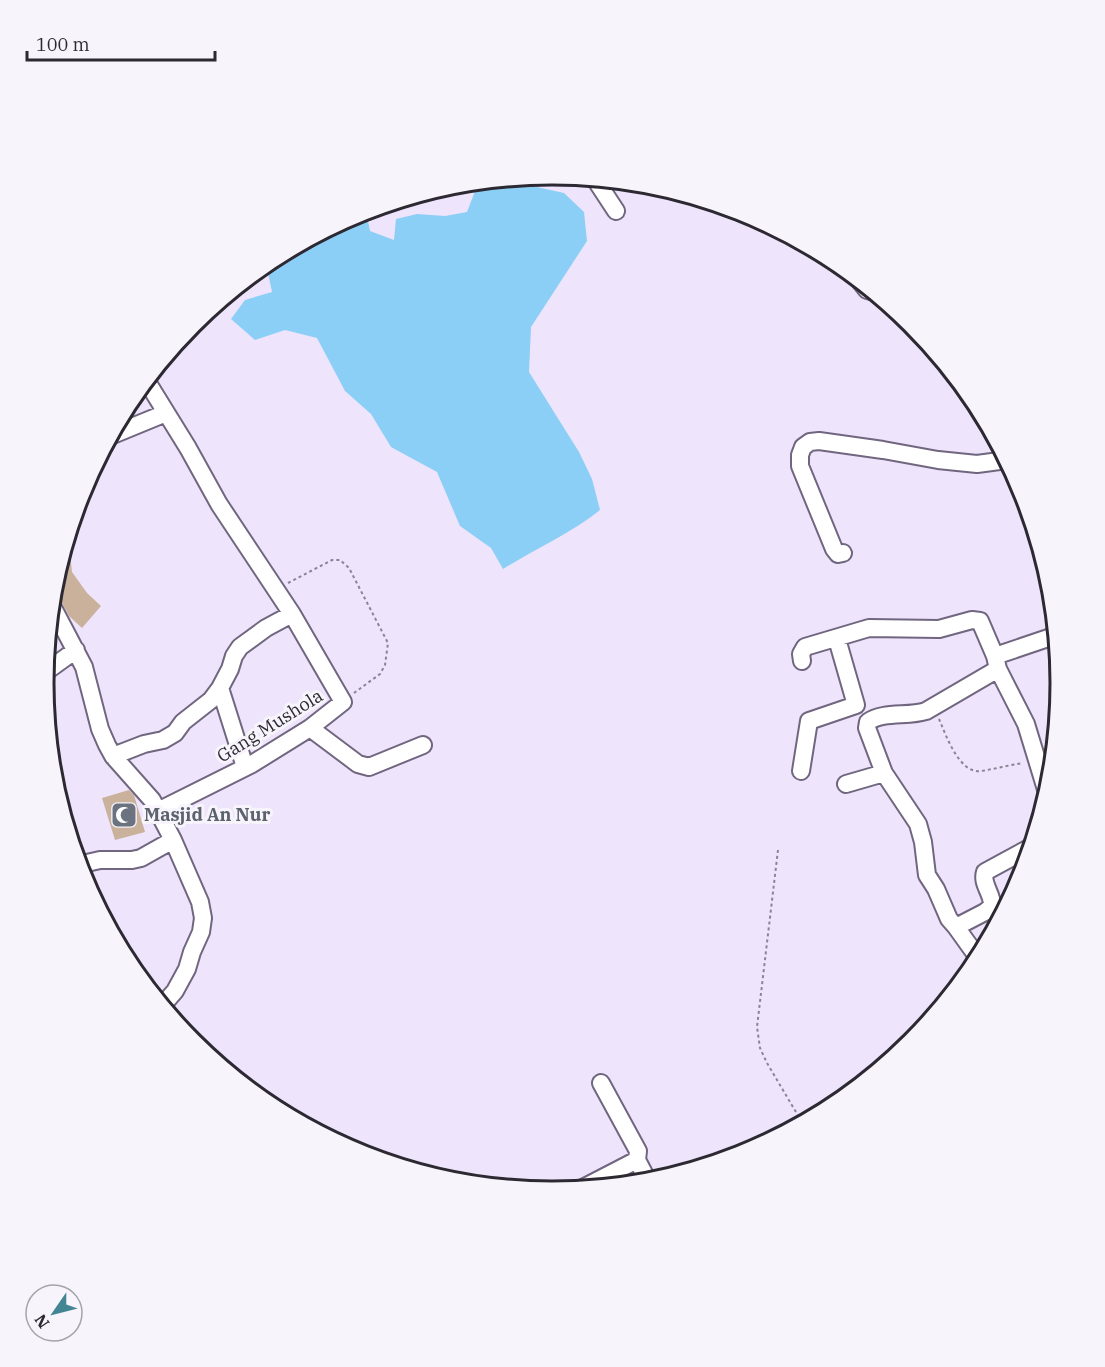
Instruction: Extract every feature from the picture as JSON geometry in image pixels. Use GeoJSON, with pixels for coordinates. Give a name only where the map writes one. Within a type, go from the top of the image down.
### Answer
{"type":"FeatureCollection","features":[{"type":"Feature","properties":{"kind":"street"},"geometry":{"type":"LineString","coordinates":[[601,187],[616,211]]}},
{"type":"Feature","properties":{"kind":"street","name":"Gang Mushola"},"geometry":{"type":"LineString","coordinates":[[151,388],[219,504],[292,614],[343,702],[310,728],[246,767],[158,811]]}},
{"type":"Feature","properties":{"kind":"street"},"geometry":{"type":"LineString","coordinates":[[123,431],[166,413]]}},
{"type":"Feature","properties":{"kind":"street"},"geometry":{"type":"LineString","coordinates":[[843,553],[838,554],[834,549],[800,466],[800,451],[806,445],[819,441],[938,460],[977,464],[999,461]]}},
{"type":"Feature","properties":{"kind":"street"},"geometry":{"type":"LineString","coordinates":[[113,756],[144,744],[163,740],[174,733],[183,722],[211,700],[220,688],[240,647],[292,614]]}},
{"type":"Feature","properties":{"kind":"street"},"geometry":{"type":"LineString","coordinates":[[58,617],[89,681],[100,729],[113,756],[152,800],[173,840],[200,902],[203,918],[201,932],[187,969],[168,1000]]}},
{"type":"Feature","properties":{"kind":"street"},"geometry":{"type":"LineString","coordinates":[[802,661],[801,654],[805,647],[869,628],[939,629],[972,620],[980,621],[1026,724],[1042,775]]}},
{"type":"Feature","properties":{"kind":"street"},"geometry":{"type":"LineString","coordinates":[[801,771],[809,721],[856,705],[837,639]]}},
{"type":"Feature","properties":{"kind":"street"},"geometry":{"type":"LineString","coordinates":[[973,950],[949,919],[927,875],[918,824],[884,772],[868,732],[868,722],[874,718],[917,714],[997,663],[1049,639]]}},
{"type":"Feature","properties":{"kind":"street"},"geometry":{"type":"LineString","coordinates":[[55,666],[76,650]]}},
{"type":"Feature","properties":{"kind":"street"},"geometry":{"type":"LineString","coordinates":[[220,688],[246,767]]}},
{"type":"Feature","properties":{"kind":"street"},"geometry":{"type":"LineString","coordinates":[[310,728],[358,764],[369,767],[423,745]]}},
{"type":"Feature","properties":{"kind":"street"},"geometry":{"type":"LineString","coordinates":[[846,784],[884,772]]}},
{"type":"Feature","properties":{"kind":"street"},"geometry":{"type":"LineString","coordinates":[[88,863],[100,860],[132,860],[173,840]]}},
{"type":"Feature","properties":{"kind":"street"},"geometry":{"type":"LineString","coordinates":[[956,927],[992,906],[992,898],[984,878],[986,872],[1022,852]]}},
{"type":"Feature","properties":{"kind":"street"},"geometry":{"type":"LineString","coordinates":[[601,1083],[638,1151],[637,1160],[644,1173]]}},
{"type":"Feature","properties":{"kind":"street"},"geometry":{"type":"LineString","coordinates":[[599,1180],[637,1160]]}},
{"type":"Feature","properties":{"kind":"path"},"geometry":{"type":"LineString","coordinates":[[275,590],[332,560],[340,560],[349,568],[388,643],[380,674],[343,702]]}},
{"type":"Feature","properties":{"kind":"path"},"geometry":{"type":"LineString","coordinates":[[934,705],[953,752],[969,769],[980,771],[1038,760]]}},
{"type":"Feature","properties":{"kind":"path"},"geometry":{"type":"LineString","coordinates":[[778,850],[758,1028],[760,1048],[767,1064],[799,1117]]}},
{"type":"Feature","properties":{"kind":"water"},"geometry":{"type":"Polygon","coordinates":[[[531,186],[564,193],[584,212],[587,241],[531,327],[529,372],[579,452],[592,479],[600,510],[565,534],[503,569],[491,548],[460,526],[437,472],[391,447],[371,414],[345,391],[317,338],[285,330],[255,340],[231,319],[245,300],[272,292],[268,274],[332,236],[368,221],[370,231],[394,240],[396,219],[417,214],[445,216],[467,212],[475,191],[531,186]]]}},
{"type":"Feature","properties":{"kind":"building"},"geometry":{"type":"Polygon","coordinates":[[[70,557],[72,572],[87,593],[101,606],[82,628],[69,616],[61,601],[70,557]]]}},
{"type":"Feature","properties":{"kind":"building","name":"Masjid An Nur"},"geometry":{"type":"Polygon","coordinates":[[[129,790],[134,795],[145,832],[115,840],[102,798],[129,790]]]}},
{"type":"Feature","properties":{"kind":"place","name":"Masjid An Nur"},"geometry":{"type":"Point","coordinates":[124,815]}}]}
